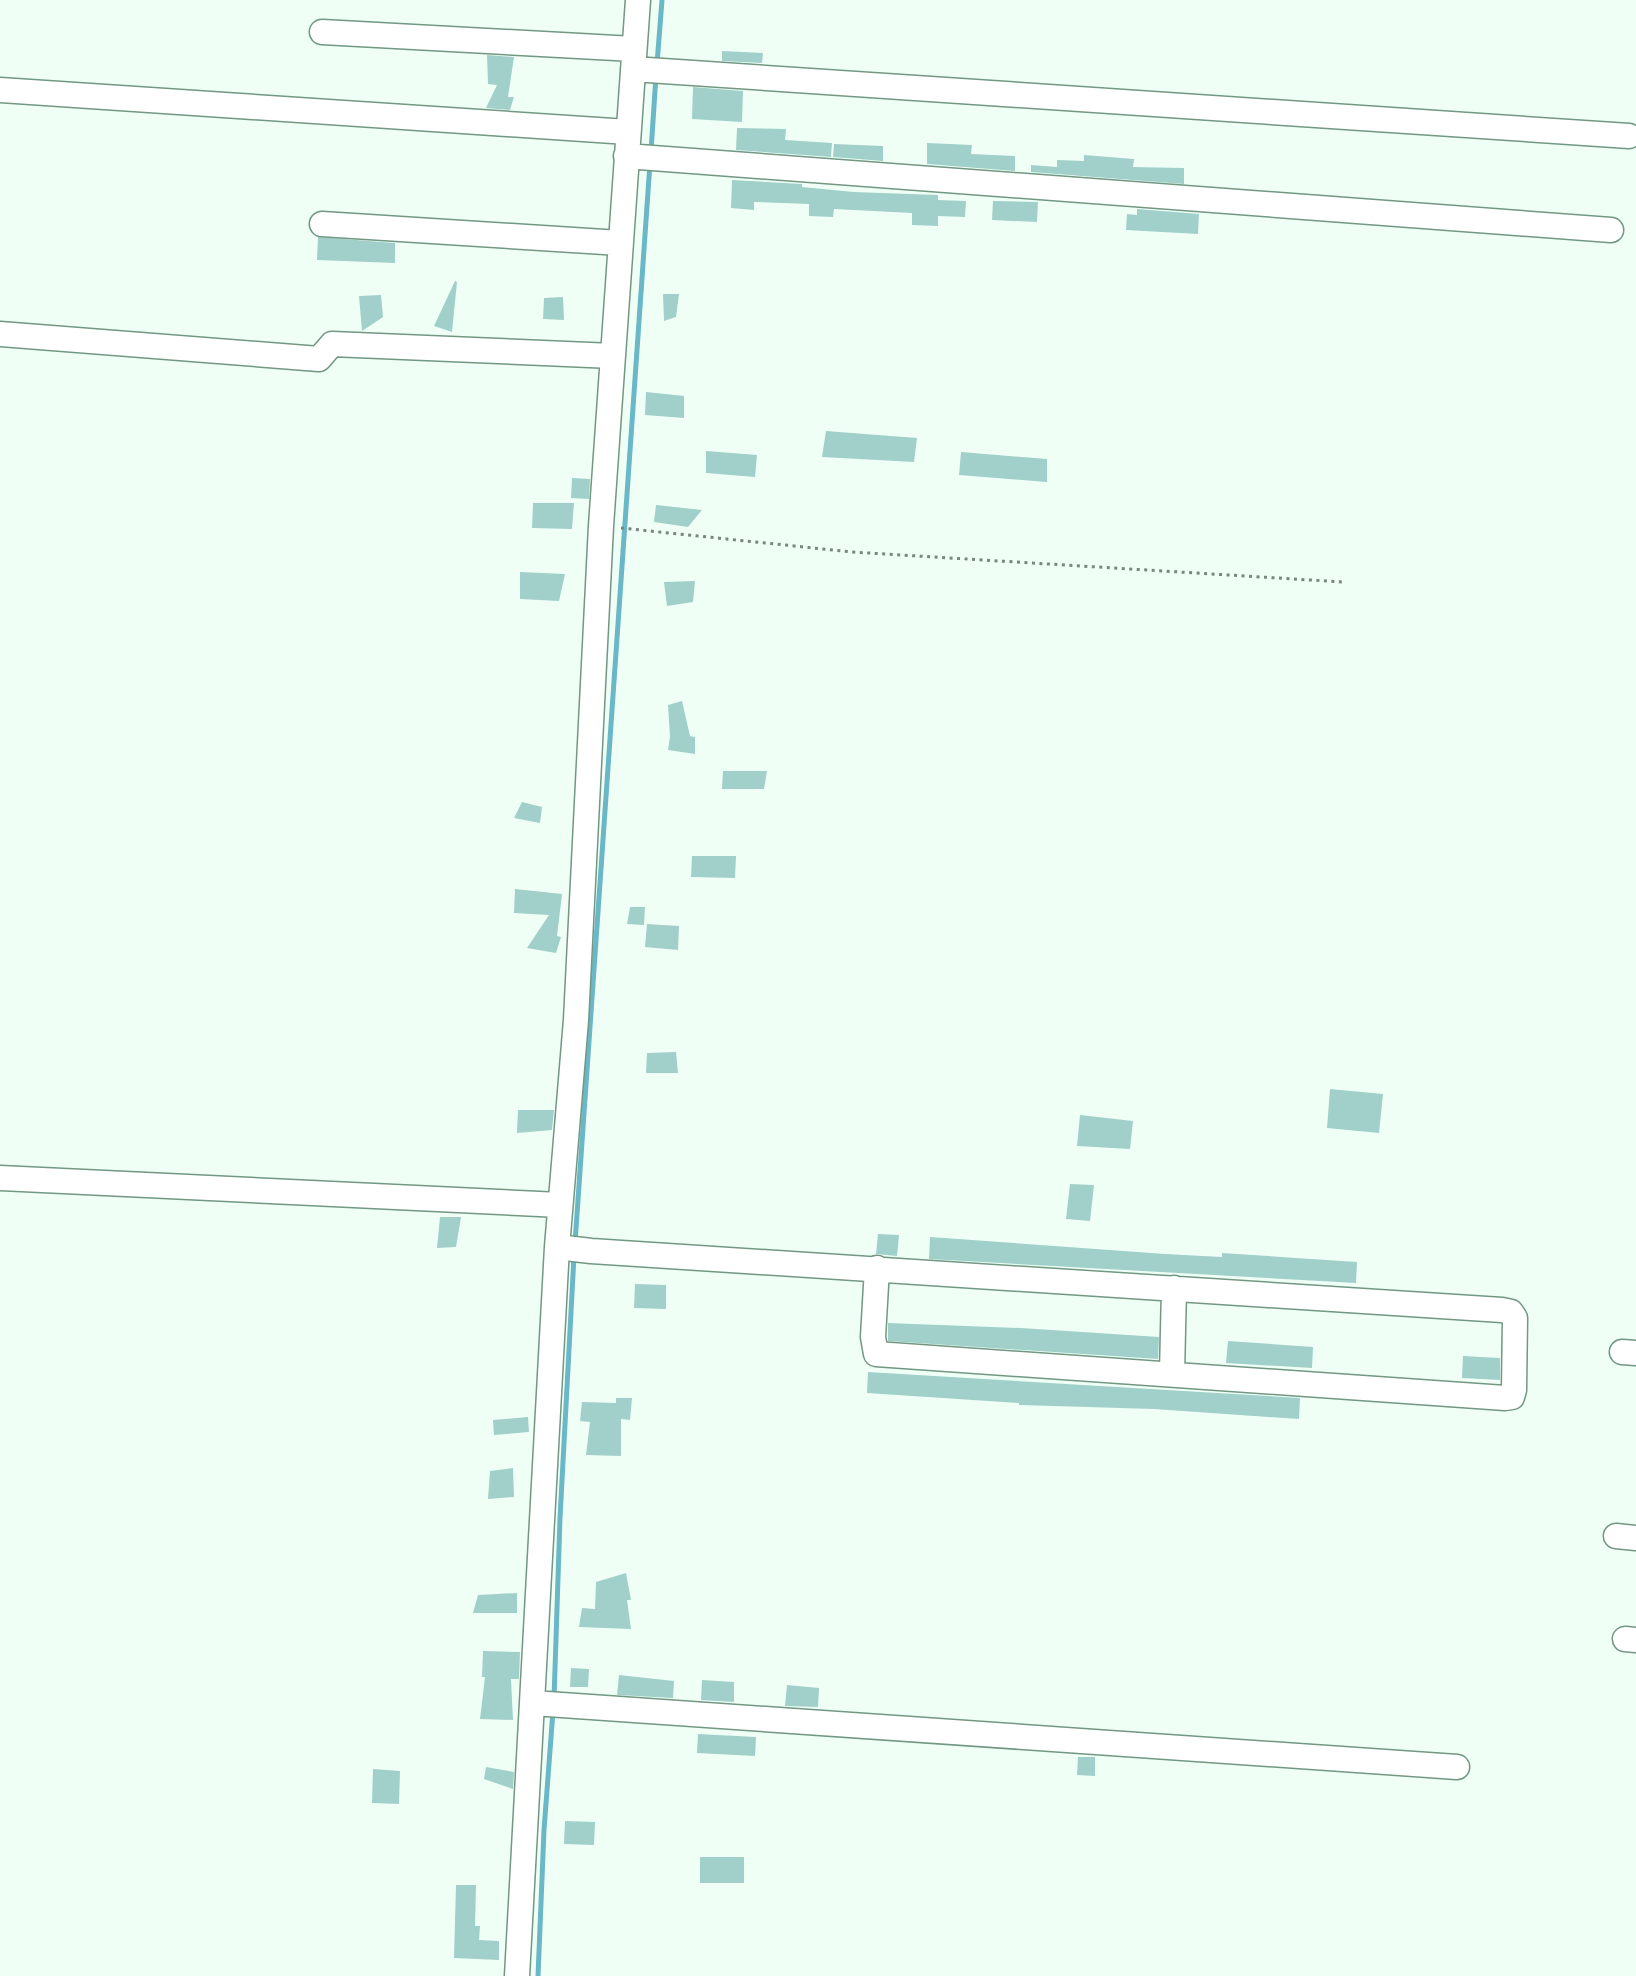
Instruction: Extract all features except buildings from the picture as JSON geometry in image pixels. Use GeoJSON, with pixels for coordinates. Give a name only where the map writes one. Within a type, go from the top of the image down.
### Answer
{"type":"FeatureCollection","features":[{"type":"Feature","properties":{"kind":"street"},"geometry":{"type":"LineString","coordinates":[[517,1976],[537,1704],[560,1248],[560,1205],[576,1020],[620,243],[629,148],[645,65],[638,0]]}},
{"type":"Feature","properties":{"kind":"street"},"geometry":{"type":"LineString","coordinates":[[322,32],[645,65],[1629,136]]}},
{"type":"Feature","properties":{"kind":"street"},"geometry":{"type":"LineString","coordinates":[[0,90],[629,148],[661,158],[1611,230]]}},
{"type":"Feature","properties":{"kind":"street"},"geometry":{"type":"LineString","coordinates":[[322,224],[620,243]]}},
{"type":"Feature","properties":{"kind":"street"},"geometry":{"type":"LineString","coordinates":[[0,334],[319,359],[332,344],[613,356]]}},
{"type":"Feature","properties":{"kind":"street"},"geometry":{"type":"LineString","coordinates":[[0,1178],[560,1205]]}},
{"type":"Feature","properties":{"kind":"street"},"geometry":{"type":"LineString","coordinates":[[560,1248],[1174,1288],[1511,1312],[1515,1318],[1514,1390],[1512,1397],[1505,1398],[876,1354],[873,1337],[877,1269]]}},
{"type":"Feature","properties":{"kind":"street"},"geometry":{"type":"LineString","coordinates":[[1172,1373],[1174,1288]]}},
{"type":"Feature","properties":{"kind":"street"},"geometry":{"type":"LineString","coordinates":[[537,1704],[1457,1767]]}},
{"type":"Feature","properties":{"kind":"path"},"geometry":{"type":"LineString","coordinates":[[613,527],[852,552],[1343,582]]}},
{"type":"Feature","properties":{"kind":"waterway"},"geometry":{"type":"LineString","coordinates":[[657,64],[662,0]]}},
{"type":"Feature","properties":{"kind":"waterway"},"geometry":{"type":"LineString","coordinates":[[651,151],[656,76]]}},
{"type":"Feature","properties":{"kind":"waterway"},"geometry":{"type":"LineString","coordinates":[[575,1243],[650,163]]}},
{"type":"Feature","properties":{"kind":"waterway"},"geometry":{"type":"LineString","coordinates":[[554,1699],[560,1518],[574,1256]]}},
{"type":"Feature","properties":{"kind":"waterway"},"geometry":{"type":"LineString","coordinates":[[538,1976],[544,1830],[553,1711]]}}]}
